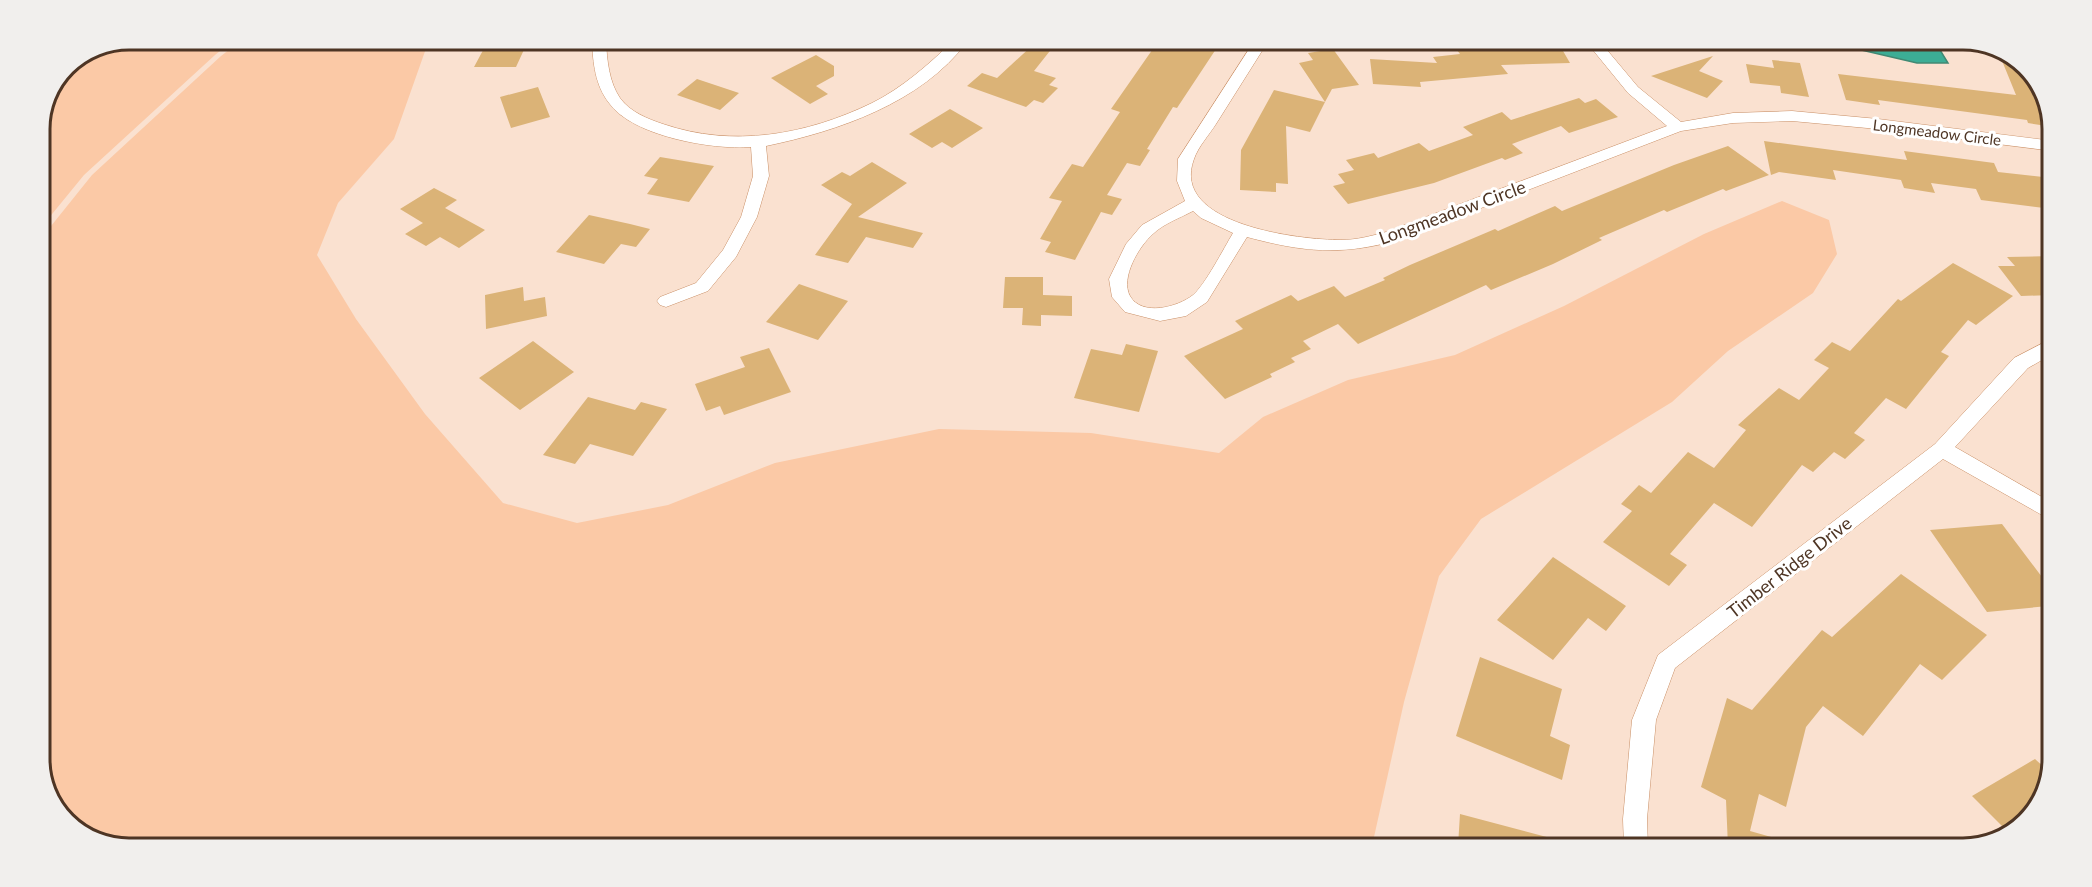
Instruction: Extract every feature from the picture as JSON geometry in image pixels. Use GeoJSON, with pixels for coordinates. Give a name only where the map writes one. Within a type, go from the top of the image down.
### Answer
{"type":"FeatureCollection","features":[{"type":"Feature","properties":{"kind":"street"},"geometry":{"type":"LineString","coordinates":[[600,49],[604,83],[621,108],[653,126],[688,136],[758,142],[808,129],[878,105],[953,49]]}},
{"type":"Feature","properties":{"kind":"street"},"geometry":{"type":"LineString","coordinates":[[1243,230],[1201,298],[1180,312],[1160,315],[1131,308],[1121,297],[1118,279],[1134,244],[1148,229],[1194,203],[1183,177],[1186,159],[1256,49]]}},
{"type":"Feature","properties":{"kind":"street"},"geometry":{"type":"LineString","coordinates":[[1599,49],[1618,76],[1651,107],[1678,128]]}},
{"type":"Feature","properties":{"kind":"street","name":"Longmeadow Circle"},"geometry":{"type":"LineString","coordinates":[[1194,203],[1214,219],[1276,239],[1318,245],[1359,244],[1392,236],[1678,128],[1733,118],[1792,116],[1878,124],[2042,145]]}},
{"type":"Feature","properties":{"kind":"street"},"geometry":{"type":"LineString","coordinates":[[666,301],[702,287],[730,253],[749,217],[760,176],[758,142]]}},
{"type":"Feature","properties":{"kind":"street","name":"Timber Ridge Drive"},"geometry":{"type":"LineString","coordinates":[[1636,838],[1635,819],[1644,720],[1666,662],[1942,449],[2021,363],[2042,351]]}},
{"type":"Feature","properties":{"kind":"street"},"geometry":{"type":"LineString","coordinates":[[1942,449],[2042,506]]}},
{"type":"Feature","properties":{"kind":"shaded area"},"geometry":{"type":"Polygon","coordinates":[[[222,49],[215,55],[84,175],[50,217],[52,108],[55,98],[73,73],[98,55],[113,51],[222,49]]]}},
{"type":"Feature","properties":{"kind":"shaded area"},"geometry":{"type":"Polygon","coordinates":[[[230,49],[426,49],[394,139],[338,203],[317,255],[356,319],[425,414],[503,503],[577,523],[668,505],[775,463],[939,429],[1091,433],[1219,453],[1263,417],[1348,380],[1455,355],[1564,306],[1704,234],[1782,201],[1829,220],[1837,254],[1813,293],[1728,351],[1672,402],[1481,519],[1439,576],[1404,702],[1374,838],[128,838],[98,832],[80,821],[69,811],[58,794],[51,774],[50,227],[92,175],[230,49]]]}},
{"type":"Feature","properties":{"kind":"water"},"geometry":{"type":"Polygon","coordinates":[[[1857,49],[1939,49],[1948,63],[1917,63],[1857,49]]]}},
{"type":"Feature","properties":{"kind":"building"},"geometry":{"type":"Polygon","coordinates":[[[484,49],[524,49],[516,67],[474,67],[484,49]]]}},
{"type":"Feature","properties":{"kind":"building"},"geometry":{"type":"Polygon","coordinates":[[[1028,49],[1051,49],[1034,71],[1056,78],[1049,85],[1058,88],[1043,103],[1034,100],[1026,107],[967,86],[982,73],[997,78],[1028,49]]]}},
{"type":"Feature","properties":{"kind":"building"},"geometry":{"type":"Polygon","coordinates":[[[1153,49],[1216,49],[1177,108],[1173,107],[1147,149],[1150,150],[1140,166],[1127,163],[1107,195],[1122,199],[1112,215],[1101,212],[1075,260],[1045,252],[1051,242],[1040,239],[1062,201],[1049,198],[1072,164],[1083,167],[1120,112],[1111,109],[1153,49]]]}},
{"type":"Feature","properties":{"kind":"building"},"geometry":{"type":"Polygon","coordinates":[[[1333,49],[1359,85],[1332,89],[1325,102],[1299,63],[1313,60],[1308,53],[1333,49]]]}},
{"type":"Feature","properties":{"kind":"building"},"geometry":{"type":"Polygon","coordinates":[[[1562,49],[1570,63],[1501,65],[1508,74],[1420,82],[1421,87],[1373,84],[1370,59],[1437,63],[1433,57],[1460,54],[1457,50],[1562,49]]]}},
{"type":"Feature","properties":{"kind":"building"},"geometry":{"type":"Polygon","coordinates":[[[816,55],[834,66],[834,76],[816,86],[828,94],[810,104],[771,78],[816,55]]]}},
{"type":"Feature","properties":{"kind":"building"},"geometry":{"type":"Polygon","coordinates":[[[1713,56],[1699,71],[1723,81],[1707,98],[1651,76],[1713,56]]]}},
{"type":"Feature","properties":{"kind":"building"},"geometry":{"type":"Polygon","coordinates":[[[2001,59],[2019,73],[2034,93],[2041,113],[2042,125],[2028,123],[2027,120],[1878,100],[1880,105],[1846,100],[1838,74],[2016,95],[2001,59]]]}},
{"type":"Feature","properties":{"kind":"building"},"geometry":{"type":"Polygon","coordinates":[[[1772,60],[1800,63],[1809,97],[1781,93],[1780,86],[1750,83],[1746,64],[1774,68],[1772,60]]]}},
{"type":"Feature","properties":{"kind":"building"},"geometry":{"type":"Polygon","coordinates":[[[697,79],[739,93],[720,110],[677,95],[697,79]]]}},
{"type":"Feature","properties":{"kind":"building"},"geometry":{"type":"Polygon","coordinates":[[[538,87],[550,117],[511,128],[500,97],[538,87]]]}},
{"type":"Feature","properties":{"kind":"building"},"geometry":{"type":"Polygon","coordinates":[[[1274,90],[1325,102],[1310,132],[1286,126],[1288,184],[1276,183],[1276,192],[1240,190],[1241,150],[1274,90]]]}},
{"type":"Feature","properties":{"kind":"building"},"geometry":{"type":"Polygon","coordinates":[[[1579,98],[1585,103],[1596,99],[1618,117],[1569,133],[1561,126],[1512,144],[1523,153],[1505,160],[1502,158],[1434,183],[1348,204],[1333,186],[1345,183],[1338,174],[1354,170],[1346,160],[1374,153],[1378,158],[1419,143],[1429,151],[1473,135],[1463,127],[1502,112],[1511,120],[1579,98]]]}},
{"type":"Feature","properties":{"kind":"building"},"geometry":{"type":"Polygon","coordinates":[[[950,109],[983,128],[952,148],[942,142],[932,148],[909,134],[950,109]]]}},
{"type":"Feature","properties":{"kind":"building"},"geometry":{"type":"Polygon","coordinates":[[[1764,141],[1907,160],[1904,151],[1994,163],[1998,172],[2042,177],[2042,208],[1981,200],[1976,189],[1931,183],[1935,193],[1904,188],[1901,180],[1833,170],[1836,180],[1779,172],[1771,175],[1764,141]]]}},
{"type":"Feature","properties":{"kind":"building"},"geometry":{"type":"Polygon","coordinates":[[[1728,146],[1769,175],[1726,191],[1723,189],[1667,212],[1664,210],[1599,238],[1602,240],[1553,264],[1491,290],[1486,285],[1358,344],[1338,324],[1303,341],[1311,349],[1291,358],[1295,362],[1270,374],[1272,377],[1225,399],[1184,356],[1243,329],[1235,321],[1291,295],[1298,301],[1334,286],[1345,297],[1385,280],[1383,278],[1410,265],[1495,229],[1498,231],[1555,206],[1562,211],[1674,165],[1728,146]]]}},
{"type":"Feature","properties":{"kind":"building"},"geometry":{"type":"Polygon","coordinates":[[[660,157],[714,166],[689,202],[647,194],[658,179],[644,176],[660,157]]]}},
{"type":"Feature","properties":{"kind":"building"},"geometry":{"type":"Polygon","coordinates":[[[872,162],[907,183],[858,217],[923,233],[913,248],[866,237],[848,263],[815,255],[852,204],[821,185],[842,172],[850,176],[872,162]]]}},
{"type":"Feature","properties":{"kind":"building"},"geometry":{"type":"Polygon","coordinates":[[[434,188],[457,200],[445,208],[485,230],[459,248],[440,237],[426,246],[405,234],[423,223],[400,209],[434,188]]]}},
{"type":"Feature","properties":{"kind":"building"},"geometry":{"type":"Polygon","coordinates":[[[589,215],[650,229],[636,247],[621,244],[604,264],[556,252],[589,215]]]}},
{"type":"Feature","properties":{"kind":"building"},"geometry":{"type":"Polygon","coordinates":[[[2042,256],[2042,295],[2021,296],[1998,266],[2015,266],[2007,257],[2042,256]]]}},
{"type":"Feature","properties":{"kind":"building"},"geometry":{"type":"Polygon","coordinates":[[[1953,263],[2013,296],[1976,325],[1968,320],[1941,352],[1949,356],[1906,409],[1886,398],[1854,433],[1865,440],[1845,459],[1834,452],[1813,472],[1802,465],[1752,527],[1714,503],[1670,554],[1687,565],[1669,586],[1603,542],[1632,511],[1621,504],[1639,485],[1651,493],[1688,452],[1714,468],[1746,430],[1738,425],[1779,388],[1799,400],[1829,368],[1814,360],[1832,342],[1850,351],[1898,299],[1901,301],[1953,263]]]}},
{"type":"Feature","properties":{"kind":"building"},"geometry":{"type":"Polygon","coordinates":[[[1005,277],[1043,277],[1043,295],[1072,296],[1072,316],[1041,315],[1041,326],[1022,325],[1023,308],[1003,308],[1005,277]]]}},
{"type":"Feature","properties":{"kind":"building"},"geometry":{"type":"Polygon","coordinates":[[[799,284],[848,301],[818,340],[766,322],[799,284]]]}},
{"type":"Feature","properties":{"kind":"building"},"geometry":{"type":"Polygon","coordinates":[[[523,287],[524,301],[545,297],[547,316],[486,329],[485,295],[523,287]]]}},
{"type":"Feature","properties":{"kind":"building"},"geometry":{"type":"Polygon","coordinates":[[[533,341],[574,372],[520,410],[479,378],[533,341]]]}},
{"type":"Feature","properties":{"kind":"building"},"geometry":{"type":"Polygon","coordinates":[[[1126,344],[1158,351],[1139,412],[1074,398],[1091,349],[1122,355],[1126,344]]]}},
{"type":"Feature","properties":{"kind":"building"},"geometry":{"type":"Polygon","coordinates":[[[769,348],[791,392],[724,415],[720,406],[706,411],[695,384],[745,367],[740,357],[769,348]]]}},
{"type":"Feature","properties":{"kind":"building"},"geometry":{"type":"Polygon","coordinates":[[[588,397],[635,410],[641,402],[667,409],[633,456],[590,444],[575,464],[543,455],[588,397]]]}},
{"type":"Feature","properties":{"kind":"building"},"geometry":{"type":"Polygon","coordinates":[[[2002,524],[2042,577],[2042,607],[1987,612],[1930,530],[2002,524]]]}},
{"type":"Feature","properties":{"kind":"building"},"geometry":{"type":"Polygon","coordinates":[[[1553,557],[1626,606],[1606,631],[1588,618],[1553,660],[1497,620],[1553,557]]]}},
{"type":"Feature","properties":{"kind":"building"},"geometry":{"type":"Polygon","coordinates":[[[1901,574],[1987,635],[1942,680],[1920,664],[1863,736],[1823,706],[1806,727],[1786,807],[1759,794],[1750,831],[1775,838],[1728,838],[1726,800],[1701,787],[1727,698],[1752,710],[1822,630],[1832,637],[1901,574]]]}},
{"type":"Feature","properties":{"kind":"building"},"geometry":{"type":"Polygon","coordinates":[[[1480,657],[1562,689],[1550,736],[1570,745],[1562,780],[1456,736],[1480,657]]]}},
{"type":"Feature","properties":{"kind":"building"},"geometry":{"type":"Polygon","coordinates":[[[2035,759],[2042,765],[2037,789],[2032,798],[2016,818],[2003,827],[1972,796],[2035,759]]]}},
{"type":"Feature","properties":{"kind":"building"},"geometry":{"type":"Polygon","coordinates":[[[1460,814],[1550,838],[1458,838],[1460,814]]]}}]}
